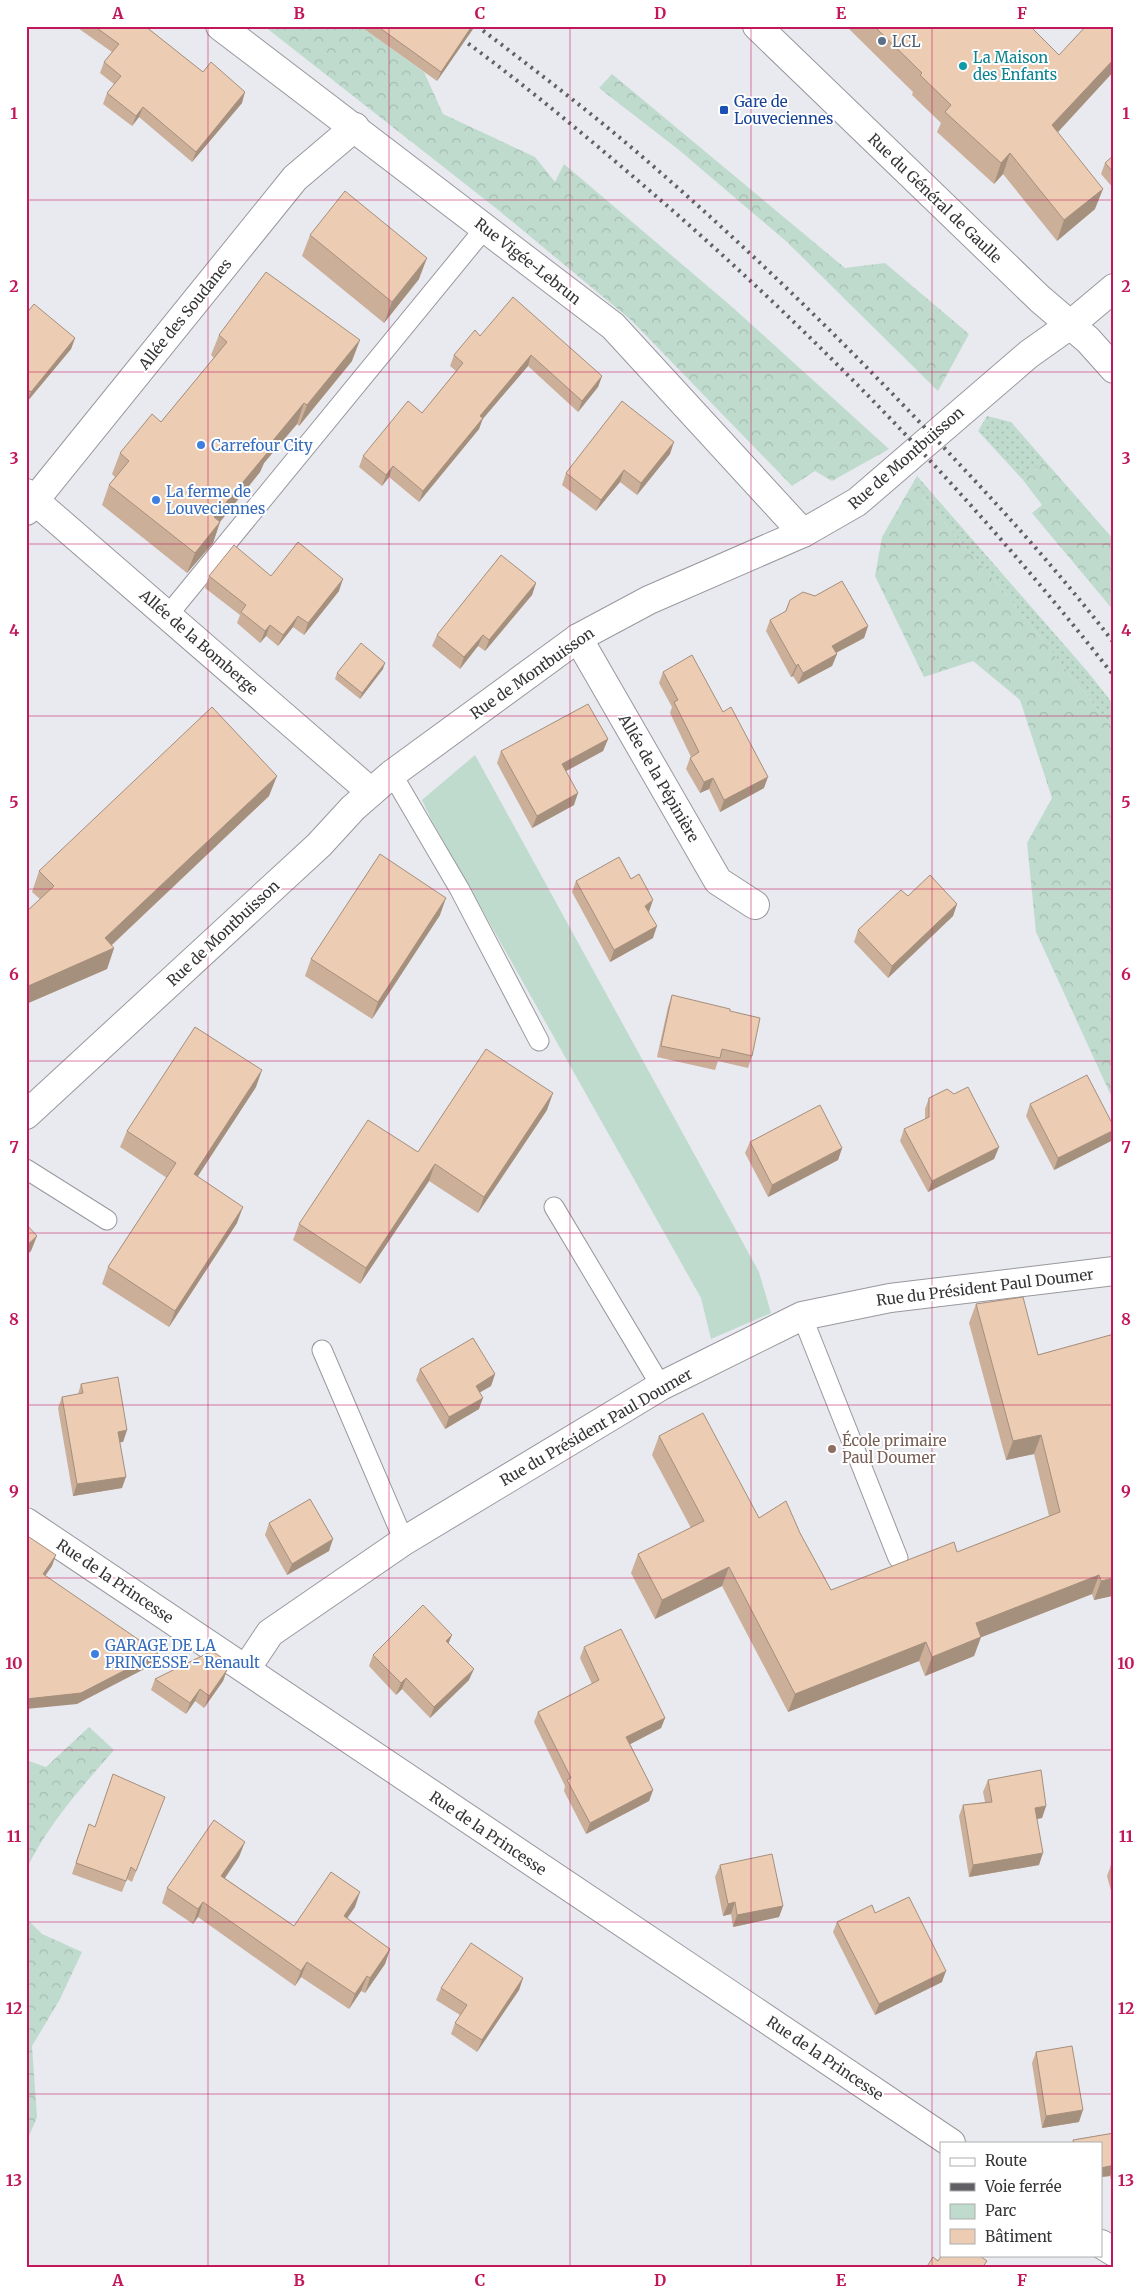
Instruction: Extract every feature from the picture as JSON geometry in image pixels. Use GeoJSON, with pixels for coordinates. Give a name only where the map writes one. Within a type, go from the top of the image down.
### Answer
{"type":"FeatureCollection","features":[{"type":"Feature","properties":{"kind":"street","name":"Rue Vigée-Lebrun"},"geometry":{"type":"LineString","coordinates":[[220,26],[613,326],[803,533]]}},
{"type":"Feature","properties":{"kind":"street","name":"Rue du Général de Gaulle"},"geometry":{"type":"LineString","coordinates":[[757,26],[896,161],[1088,340],[1114,369]]}},
{"type":"Feature","properties":{"kind":"street","name":"Allée des Soudanes"},"geometry":{"type":"LineString","coordinates":[[29,501],[295,178],[354,128]]}},
{"type":"Feature","properties":{"kind":"street","name":"Rue de Montbuisson"},"geometry":{"type":"LineString","coordinates":[[26,1115],[319,844],[353,808],[392,774],[578,638],[649,600],[803,533],[857,502],[1029,354],[1070,325],[1114,288]]}},
{"type":"Feature","properties":{"kind":"street","name":"Allée de la Bomberge"},"geometry":{"type":"LineString","coordinates":[[29,501],[168,615],[371,792]]}},
{"type":"Feature","properties":{"kind":"street","name":"Allée de la Pépinière"},"geometry":{"type":"LineString","coordinates":[[578,638],[718,881],[755,905]]}},
{"type":"Feature","properties":{"kind":"street","name":"Rue du Président Paul Doumer"},"geometry":{"type":"LineString","coordinates":[[246,1670],[270,1633],[404,1541],[661,1386],[802,1316],[890,1298],[1114,1271]]}},
{"type":"Feature","properties":{"kind":"street","name":"Rue de la Princesse"},"geometry":{"type":"LineString","coordinates":[[26,1522],[950,2142]]}},
{"type":"Feature","properties":{"kind":"street"},"geometry":{"type":"LineString","coordinates":[[1102,2245],[1114,2252]]}},
{"type":"Feature","properties":{"kind":"lane"},"geometry":{"type":"LineString","coordinates":[[168,615],[485,228]]}},
{"type":"Feature","properties":{"kind":"lane"},"geometry":{"type":"LineString","coordinates":[[392,774],[460,890],[539,1041]]}},
{"type":"Feature","properties":{"kind":"lane"},"geometry":{"type":"LineString","coordinates":[[26,1169],[107,1220]]}},
{"type":"Feature","properties":{"kind":"lane"},"geometry":{"type":"LineString","coordinates":[[554,1207],[661,1386]]}},
{"type":"Feature","properties":{"kind":"lane"},"geometry":{"type":"LineString","coordinates":[[802,1316],[898,1558]]}},
{"type":"Feature","properties":{"kind":"lane"},"geometry":{"type":"LineString","coordinates":[[322,1350],[404,1541]]}},
{"type":"Feature","properties":{"kind":"green space"},"geometry":{"type":"Polygon","coordinates":[[[264,26],[360,26],[424,72],[443,114],[535,157],[555,182],[564,164],[731,306],[889,449],[832,481],[815,471],[792,486],[631,320],[497,209],[264,26]]]}},
{"type":"Feature","properties":{"kind":"green space"},"geometry":{"type":"Polygon","coordinates":[[[612,74],[845,268],[885,263],[969,334],[938,391],[787,242],[679,150],[599,88],[612,74]]]}},
{"type":"Feature","properties":{"kind":"green space"},"geometry":{"type":"Polygon","coordinates":[[[987,416],[1011,422],[1045,461],[1023,480],[978,431],[987,416]]]}},
{"type":"Feature","properties":{"kind":"green space"},"geometry":{"type":"Polygon","coordinates":[[[1045,461],[1114,540],[1114,611],[1032,513],[1042,505],[1023,480],[1045,461]]]}},
{"type":"Feature","properties":{"kind":"green space"},"geometry":{"type":"Polygon","coordinates":[[[917,476],[1087,671],[1114,705],[1114,730],[1005,593],[924,499],[917,476]]]}},
{"type":"Feature","properties":{"kind":"green space"},"geometry":{"type":"Polygon","coordinates":[[[917,476],[924,499],[1005,593],[1114,730],[1114,1102],[1036,932],[1027,843],[1052,798],[1020,700],[973,661],[924,677],[875,576],[882,537],[917,476]]]}},
{"type":"Feature","properties":{"kind":"green space"},"geometry":{"type":"Polygon","coordinates":[[[475,755],[759,1272],[771,1313],[711,1339],[701,1298],[431,819],[422,800],[475,755]]]}},
{"type":"Feature","properties":{"kind":"green space"},"geometry":{"type":"Polygon","coordinates":[[[89,1727],[114,1750],[77,1793],[44,1837],[26,1870],[26,1760],[46,1767],[89,1727]]]}},
{"type":"Feature","properties":{"kind":"green space"},"geometry":{"type":"Polygon","coordinates":[[[26,1918],[42,1934],[82,1952],[60,1999],[32,2046],[37,2117],[26,2143],[26,1918]]]}},
{"type":"Feature","properties":{"kind":"building"},"geometry":{"type":"Polygon","coordinates":[[[94,26],[145,26],[203,72],[211,62],[245,92],[196,152],[143,107],[136,116],[107,93],[121,76],[104,62],[119,44],[94,26]]]}},
{"type":"Feature","properties":{"kind":"building"},"geometry":{"type":"Polygon","coordinates":[[[377,26],[472,26],[441,72],[377,26]]]}},
{"type":"Feature","properties":{"kind":"building"},"geometry":{"type":"Polygon","coordinates":[[[874,26],[1030,26],[1059,55],[1086,26],[1114,26],[1114,59],[1052,125],[1103,189],[1064,220],[1010,153],[1001,163],[945,112],[951,105],[920,75],[922,73],[874,26]]]}},
{"type":"Feature","properties":{"kind":"building"},"geometry":{"type":"Polygon","coordinates":[[[1114,155],[1114,173],[1105,163],[1114,155]]]}},
{"type":"Feature","properties":{"kind":"building"},"geometry":{"type":"Polygon","coordinates":[[[345,191],[427,258],[392,302],[310,235],[345,191]]]}},
{"type":"Feature","properties":{"kind":"building"},"geometry":{"type":"Polygon","coordinates":[[[266,272],[360,340],[307,405],[304,403],[266,449],[268,452],[214,517],[220,522],[195,553],[109,485],[129,461],[120,453],[152,414],[161,422],[227,342],[219,335],[266,272]]]}},
{"type":"Feature","properties":{"kind":"building"},"geometry":{"type":"Polygon","coordinates":[[[513,297],[602,376],[582,401],[531,355],[480,416],[483,418],[423,491],[393,466],[386,475],[363,456],[408,401],[422,413],[463,363],[454,355],[475,330],[480,336],[513,297]]]}},
{"type":"Feature","properties":{"kind":"building"},"geometry":{"type":"Polygon","coordinates":[[[34,304],[75,338],[31,392],[26,388],[26,314],[34,304]]]}},
{"type":"Feature","properties":{"kind":"building"},"geometry":{"type":"Polygon","coordinates":[[[622,401],[674,442],[641,483],[624,470],[601,500],[566,473],[622,401]]]}},
{"type":"Feature","properties":{"kind":"building"},"geometry":{"type":"Polygon","coordinates":[[[298,542],[343,579],[308,623],[298,616],[283,635],[270,625],[265,631],[241,612],[246,605],[209,576],[234,545],[271,576],[298,542]]]}},
{"type":"Feature","properties":{"kind":"building"},"geometry":{"type":"Polygon","coordinates":[[[501,555],[536,583],[489,640],[483,635],[464,657],[437,635],[501,555]]]}},
{"type":"Feature","properties":{"kind":"building"},"geometry":{"type":"Polygon","coordinates":[[[842,581],[868,626],[832,646],[837,654],[803,673],[798,664],[796,666],[770,620],[786,611],[790,600],[803,592],[815,596],[842,581]]]}},
{"type":"Feature","properties":{"kind":"building"},"geometry":{"type":"Polygon","coordinates":[[[361,643],[385,663],[362,693],[337,673],[361,643]]]}},
{"type":"Feature","properties":{"kind":"building"},"geometry":{"type":"Polygon","coordinates":[[[692,655],[723,712],[731,707],[768,777],[724,800],[713,778],[704,782],[690,758],[699,752],[674,702],[678,700],[663,672],[692,655]]]}},
{"type":"Feature","properties":{"kind":"building"},"geometry":{"type":"Polygon","coordinates":[[[588,704],[608,739],[562,764],[578,793],[537,816],[501,751],[588,704]]]}},
{"type":"Feature","properties":{"kind":"building"},"geometry":{"type":"Polygon","coordinates":[[[212,707],[277,776],[105,938],[114,948],[26,987],[26,912],[54,886],[39,871],[212,707]]]}},
{"type":"Feature","properties":{"kind":"building"},"geometry":{"type":"Polygon","coordinates":[[[380,854],[446,898],[378,1002],[311,959],[380,854]]]}},
{"type":"Feature","properties":{"kind":"building"},"geometry":{"type":"Polygon","coordinates":[[[619,857],[631,879],[639,874],[653,900],[645,906],[657,926],[614,950],[576,881],[619,857]]]}},
{"type":"Feature","properties":{"kind":"building"},"geometry":{"type":"Polygon","coordinates":[[[930,875],[957,904],[892,966],[858,930],[901,890],[908,896],[930,875]]]}},
{"type":"Feature","properties":{"kind":"building"},"geometry":{"type":"Polygon","coordinates":[[[672,995],[760,1018],[752,1056],[722,1049],[720,1058],[661,1046],[672,995]]]}},
{"type":"Feature","properties":{"kind":"building"},"geometry":{"type":"Polygon","coordinates":[[[195,1027],[262,1070],[194,1174],[243,1207],[175,1311],[108,1267],[176,1163],[127,1131],[195,1027]]]}},
{"type":"Feature","properties":{"kind":"building"},"geometry":{"type":"Polygon","coordinates":[[[486,1049],[553,1093],[484,1197],[435,1164],[366,1268],[299,1224],[368,1120],[418,1152],[486,1049]]]}},
{"type":"Feature","properties":{"kind":"building"},"geometry":{"type":"Polygon","coordinates":[[[1087,1075],[1114,1130],[1058,1158],[1030,1104],[1087,1075]]]}},
{"type":"Feature","properties":{"kind":"building"},"geometry":{"type":"Polygon","coordinates":[[[968,1087],[999,1147],[932,1181],[904,1129],[929,1117],[929,1098],[947,1089],[954,1094],[968,1087]]]}},
{"type":"Feature","properties":{"kind":"building"},"geometry":{"type":"Polygon","coordinates":[[[820,1105],[842,1148],[772,1185],[750,1142],[820,1105]]]}},
{"type":"Feature","properties":{"kind":"building"},"geometry":{"type":"Polygon","coordinates":[[[26,1224],[37,1236],[26,1246],[26,1224]]]}},
{"type":"Feature","properties":{"kind":"building"},"geometry":{"type":"Polygon","coordinates":[[[1023,1297],[1038,1355],[1114,1334],[1114,1578],[1101,1581],[1099,1575],[976,1623],[981,1637],[932,1657],[926,1642],[795,1694],[729,1567],[662,1600],[638,1554],[704,1521],[659,1436],[703,1413],[759,1518],[786,1501],[800,1533],[831,1590],[954,1542],[957,1552],[1060,1512],[1041,1435],[1013,1441],[976,1304],[1023,1297]]]}},
{"type":"Feature","properties":{"kind":"building"},"geometry":{"type":"Polygon","coordinates":[[[473,1338],[495,1374],[476,1386],[483,1398],[449,1417],[420,1369],[473,1338]]]}},
{"type":"Feature","properties":{"kind":"building"},"geometry":{"type":"Polygon","coordinates":[[[118,1377],[127,1430],[118,1432],[126,1477],[77,1484],[62,1397],[83,1393],[81,1384],[118,1377]]]}},
{"type":"Feature","properties":{"kind":"building"},"geometry":{"type":"Polygon","coordinates":[[[310,1499],[333,1539],[292,1564],[269,1523],[310,1499]]]}},
{"type":"Feature","properties":{"kind":"building"},"geometry":{"type":"Polygon","coordinates":[[[26,1535],[56,1555],[43,1574],[158,1653],[81,1693],[26,1699],[26,1535]]]}},
{"type":"Feature","properties":{"kind":"building"},"geometry":{"type":"Polygon","coordinates":[[[423,1605],[452,1635],[446,1641],[474,1669],[434,1707],[406,1678],[401,1683],[373,1655],[423,1605]]]}},
{"type":"Feature","properties":{"kind":"building"},"geometry":{"type":"Polygon","coordinates":[[[621,1629],[665,1718],[626,1737],[653,1790],[590,1823],[567,1780],[571,1778],[538,1712],[599,1680],[584,1647],[621,1629]]]}},
{"type":"Feature","properties":{"kind":"building"},"geometry":{"type":"Polygon","coordinates":[[[212,1651],[221,1657],[217,1663],[227,1670],[209,1696],[200,1689],[190,1703],[155,1679],[212,1651]]]}},
{"type":"Feature","properties":{"kind":"building"},"geometry":{"type":"Polygon","coordinates":[[[1041,1770],[1046,1806],[1035,1808],[1043,1853],[973,1865],[963,1805],[992,1802],[988,1780],[1041,1770]]]}},
{"type":"Feature","properties":{"kind":"building"},"geometry":{"type":"Polygon","coordinates":[[[113,1774],[165,1797],[136,1871],[131,1867],[126,1881],[76,1863],[89,1824],[95,1827],[113,1774]]]}},
{"type":"Feature","properties":{"kind":"building"},"geometry":{"type":"Polygon","coordinates":[[[214,1820],[245,1842],[221,1876],[294,1926],[331,1872],[360,1892],[344,1916],[390,1949],[370,1978],[367,1976],[355,1994],[307,1962],[301,1971],[203,1902],[198,1909],[167,1888],[214,1820]]]}},
{"type":"Feature","properties":{"kind":"building"},"geometry":{"type":"Polygon","coordinates":[[[772,1854],[783,1906],[737,1915],[735,1902],[728,1904],[720,1865],[772,1854]]]}},
{"type":"Feature","properties":{"kind":"building"},"geometry":{"type":"Polygon","coordinates":[[[1114,1864],[1114,1875],[1111,1865],[1114,1864]]]}},
{"type":"Feature","properties":{"kind":"building"},"geometry":{"type":"Polygon","coordinates":[[[909,1897],[946,1971],[879,2004],[837,1922],[872,1905],[875,1913],[909,1897]]]}},
{"type":"Feature","properties":{"kind":"building"},"geometry":{"type":"Polygon","coordinates":[[[471,1943],[523,1978],[482,2040],[455,2023],[467,2005],[441,1988],[471,1943]]]}},
{"type":"Feature","properties":{"kind":"building"},"geometry":{"type":"Polygon","coordinates":[[[1072,2046],[1083,2110],[1046,2116],[1036,2052],[1072,2046]]]}},
{"type":"Feature","properties":{"kind":"building"},"geometry":{"type":"Polygon","coordinates":[[[1114,2133],[1114,2165],[1102,2168],[1102,2142],[1074,2142],[1073,2140],[1114,2133]]]}},
{"type":"Feature","properties":{"kind":"building"},"geometry":{"type":"Polygon","coordinates":[[[941,2256],[980,2256],[987,2261],[982,2268],[926,2268],[933,2257],[938,2261],[941,2256]]]}},
{"type":"Feature","properties":{"kind":"railway"},"geometry":{"type":"LineString","coordinates":[[444,26],[528,90],[610,157],[664,203],[785,313],[900,429],[956,489],[1063,612],[1114,676]]}},
{"type":"Feature","properties":{"kind":"railway"},"geometry":{"type":"LineString","coordinates":[[477,26],[625,142],[698,206],[804,305],[873,374],[987,494],[1065,582],[1114,643]]}},
{"type":"Feature","properties":{"kind":"place","name":"LCL"},"geometry":{"type":"Point","coordinates":[882,41]}},
{"type":"Feature","properties":{"kind":"place","name":"La Maison des Enfants"},"geometry":{"type":"Point","coordinates":[963,66]}},
{"type":"Feature","properties":{"kind":"place","name":"Gare de Louveciennes"},"geometry":{"type":"Point","coordinates":[724,110]}},
{"type":"Feature","properties":{"kind":"place","name":"Carrefour City"},"geometry":{"type":"Point","coordinates":[201,445]}},
{"type":"Feature","properties":{"kind":"place","name":"La ferme de Louveciennes"},"geometry":{"type":"Point","coordinates":[156,500]}},
{"type":"Feature","properties":{"kind":"place","name":"École primaire Paul Doumer"},"geometry":{"type":"Point","coordinates":[832,1449]}},
{"type":"Feature","properties":{"kind":"place","name":"GARAGE DE LA PRINCESSE - Renault"},"geometry":{"type":"Point","coordinates":[95,1654]}}]}
